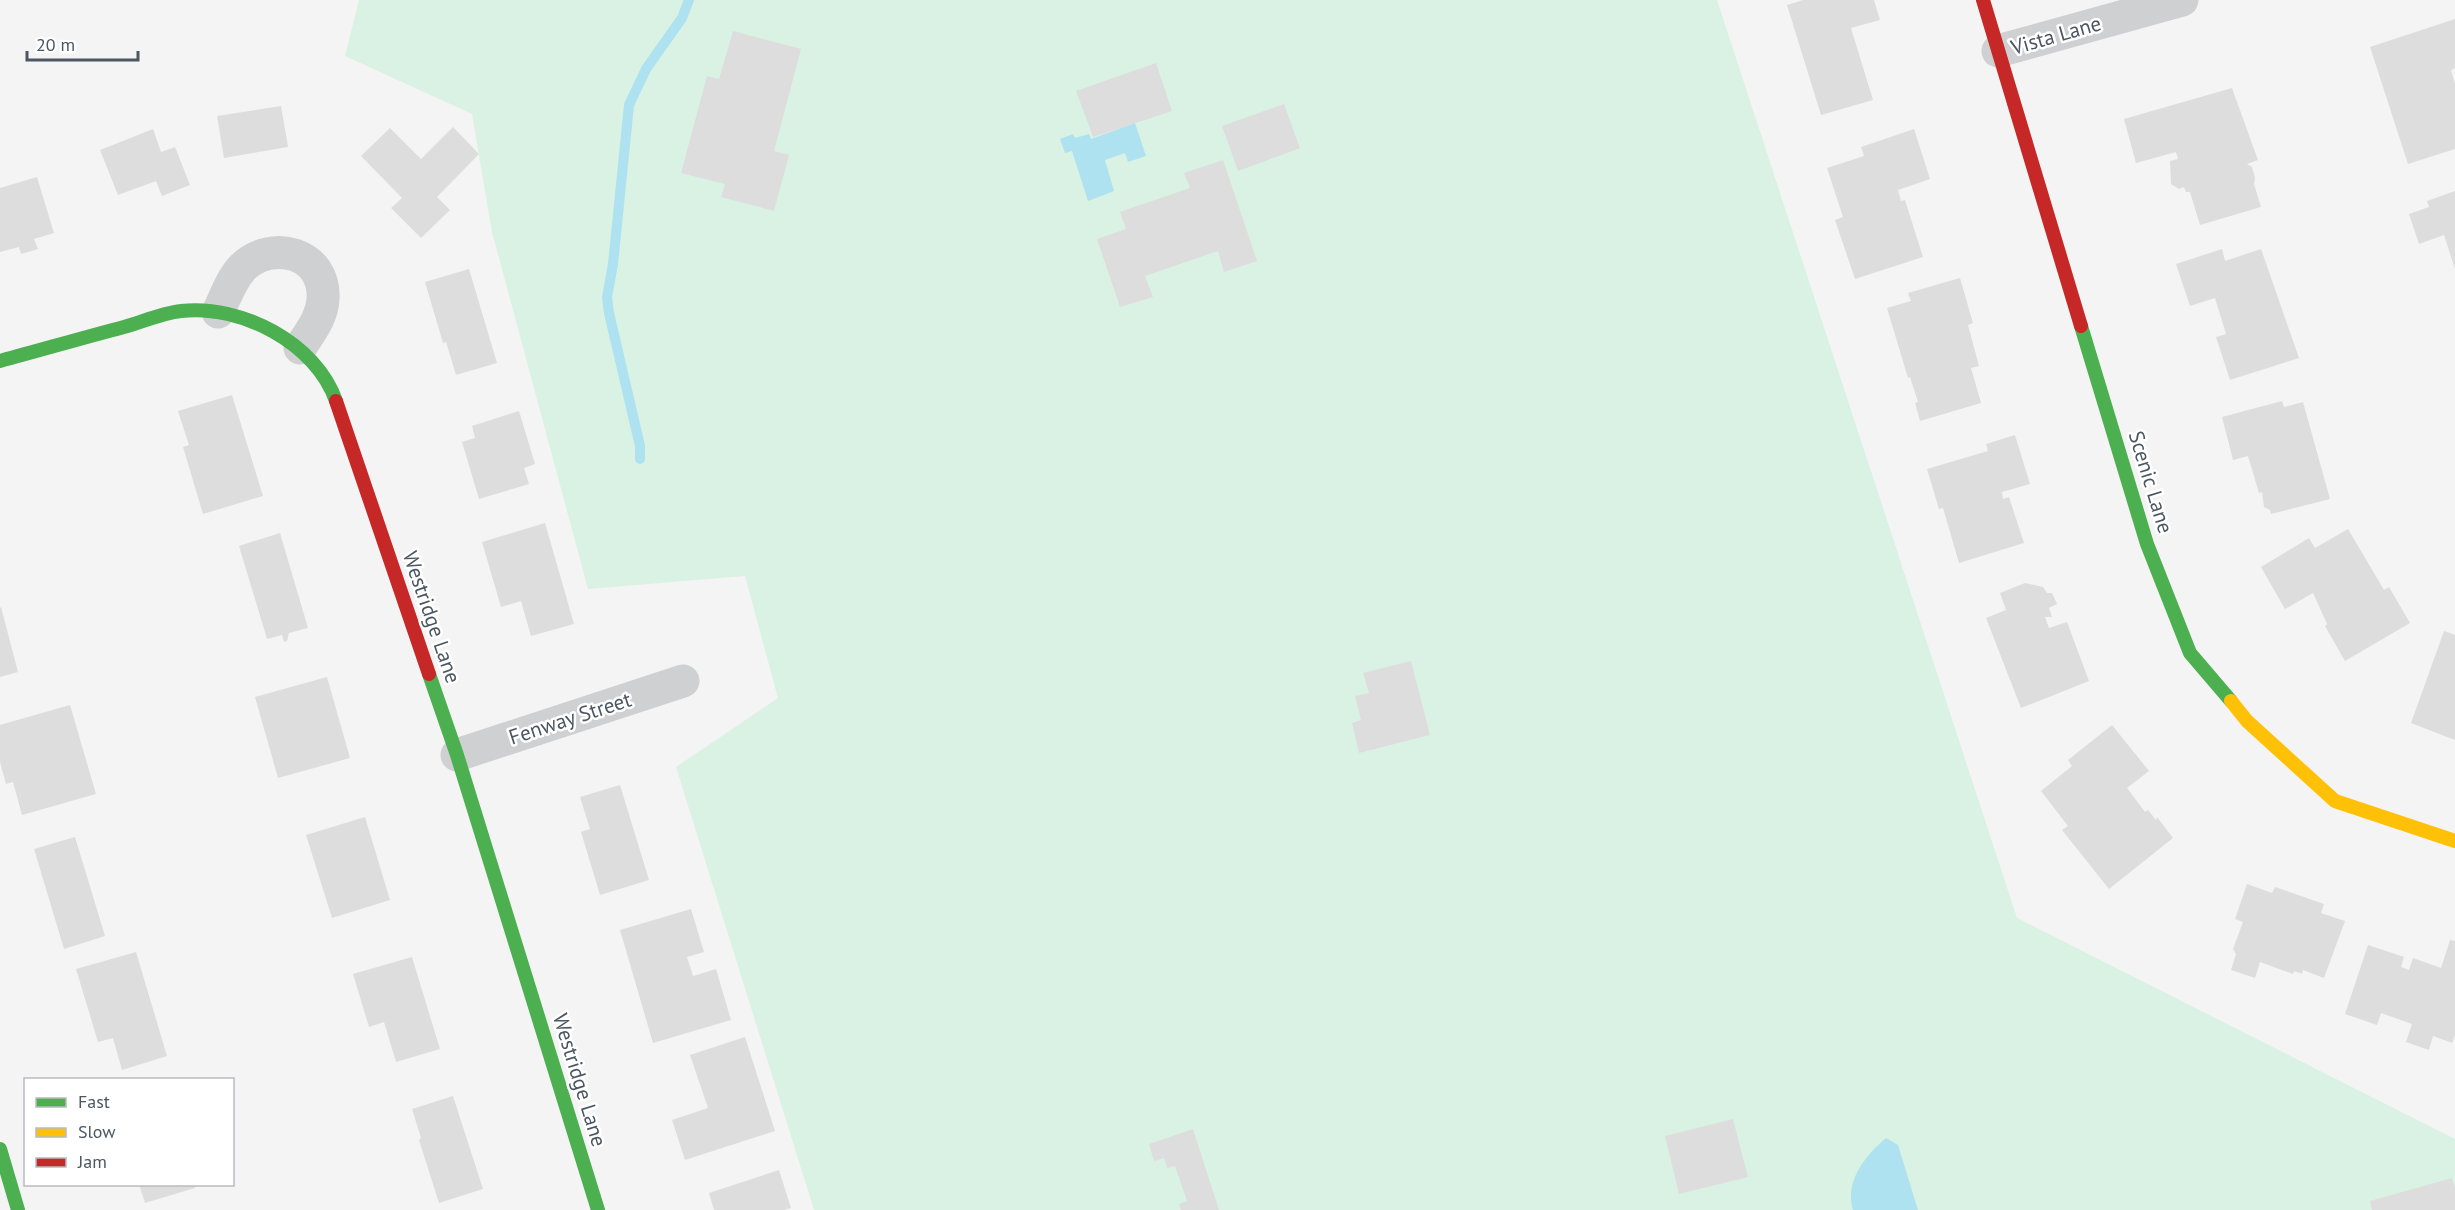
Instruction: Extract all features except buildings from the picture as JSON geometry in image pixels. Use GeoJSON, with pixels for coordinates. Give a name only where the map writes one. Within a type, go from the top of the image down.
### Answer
{"type":"FeatureCollection","features":[{"type":"Feature","properties":{"kind":"street","name":"Scenic Lane"},"geometry":{"type":"LineString","coordinates":[[1983,0],[2147,544],[2190,653],[2247,721],[2336,801],[2455,841]]}},
{"type":"Feature","properties":{"kind":"street","name":"Vista Lane"},"geometry":{"type":"LineString","coordinates":[[1998,51],[2182,0]]}},
{"type":"Feature","properties":{"kind":"street"},"geometry":{"type":"LineString","coordinates":[[218,312],[242,269],[252,260],[268,252],[287,251],[303,257],[313,265],[320,278],[323,297],[317,321],[300,348]]}},
{"type":"Feature","properties":{"kind":"street","name":"Westridge Lane"},"geometry":{"type":"LineString","coordinates":[[0,361],[181,311],[218,312],[253,323],[288,339],[306,353],[331,386],[457,755],[598,1210]]}},
{"type":"Feature","properties":{"kind":"street","name":"Fenway Street"},"geometry":{"type":"LineString","coordinates":[[457,755],[683,681]]}},
{"type":"Feature","properties":{"kind":"street"},"geometry":{"type":"LineString","coordinates":[[0,1149],[18,1210]]}},
{"type":"Feature","properties":{"kind":"green space"},"geometry":{"type":"Polygon","coordinates":[[[359,0],[1717,0],[2017,918],[2455,1139],[2455,1210],[814,1210],[676,767],[778,698],[745,576],[588,589],[492,232],[472,114],[345,56],[359,0]]]}},
{"type":"Feature","properties":{"kind":"water"},"geometry":{"type":"Polygon","coordinates":[[[1135,123],[1146,156],[1128,162],[1125,153],[1105,160],[1114,191],[1088,201],[1072,151],[1065,153],[1060,139],[1073,134],[1075,138],[1089,134],[1091,139],[1135,123]]]}},
{"type":"Feature","properties":{"kind":"water"},"geometry":{"type":"Polygon","coordinates":[[[1886,1138],[1898,1145],[1918,1210],[1853,1210],[1851,1199],[1854,1179],[1871,1152],[1886,1138]]]}},
{"type":"Feature","properties":{"kind":"waterway"},"geometry":{"type":"LineString","coordinates":[[640,459],[640,446],[607,297],[613,264],[629,105],[646,69],[682,18],[689,0]]}},
{"type":"Feature","properties":{"kind":"traffic: fast"},"geometry":{"type":"LineString","coordinates":[[0,361],[167,314],[204,310],[251,321],[294,345],[312,361],[326,380],[336,401]]}},
{"type":"Feature","properties":{"kind":"traffic: fast"},"geometry":{"type":"LineString","coordinates":[[2081,326],[2147,544],[2190,653],[2231,701]]}},
{"type":"Feature","properties":{"kind":"traffic: fast"},"geometry":{"type":"LineString","coordinates":[[429,674],[457,755],[598,1210]]}},
{"type":"Feature","properties":{"kind":"traffic: fast"},"geometry":{"type":"LineString","coordinates":[[0,1149],[18,1210]]}},
{"type":"Feature","properties":{"kind":"traffic: slow"},"geometry":{"type":"LineString","coordinates":[[2231,701],[2247,721],[2335,801],[2455,841]]}},
{"type":"Feature","properties":{"kind":"traffic: jam"},"geometry":{"type":"LineString","coordinates":[[1983,0],[2081,326]]}},
{"type":"Feature","properties":{"kind":"traffic: jam"},"geometry":{"type":"LineString","coordinates":[[336,401],[429,674]]}}]}
